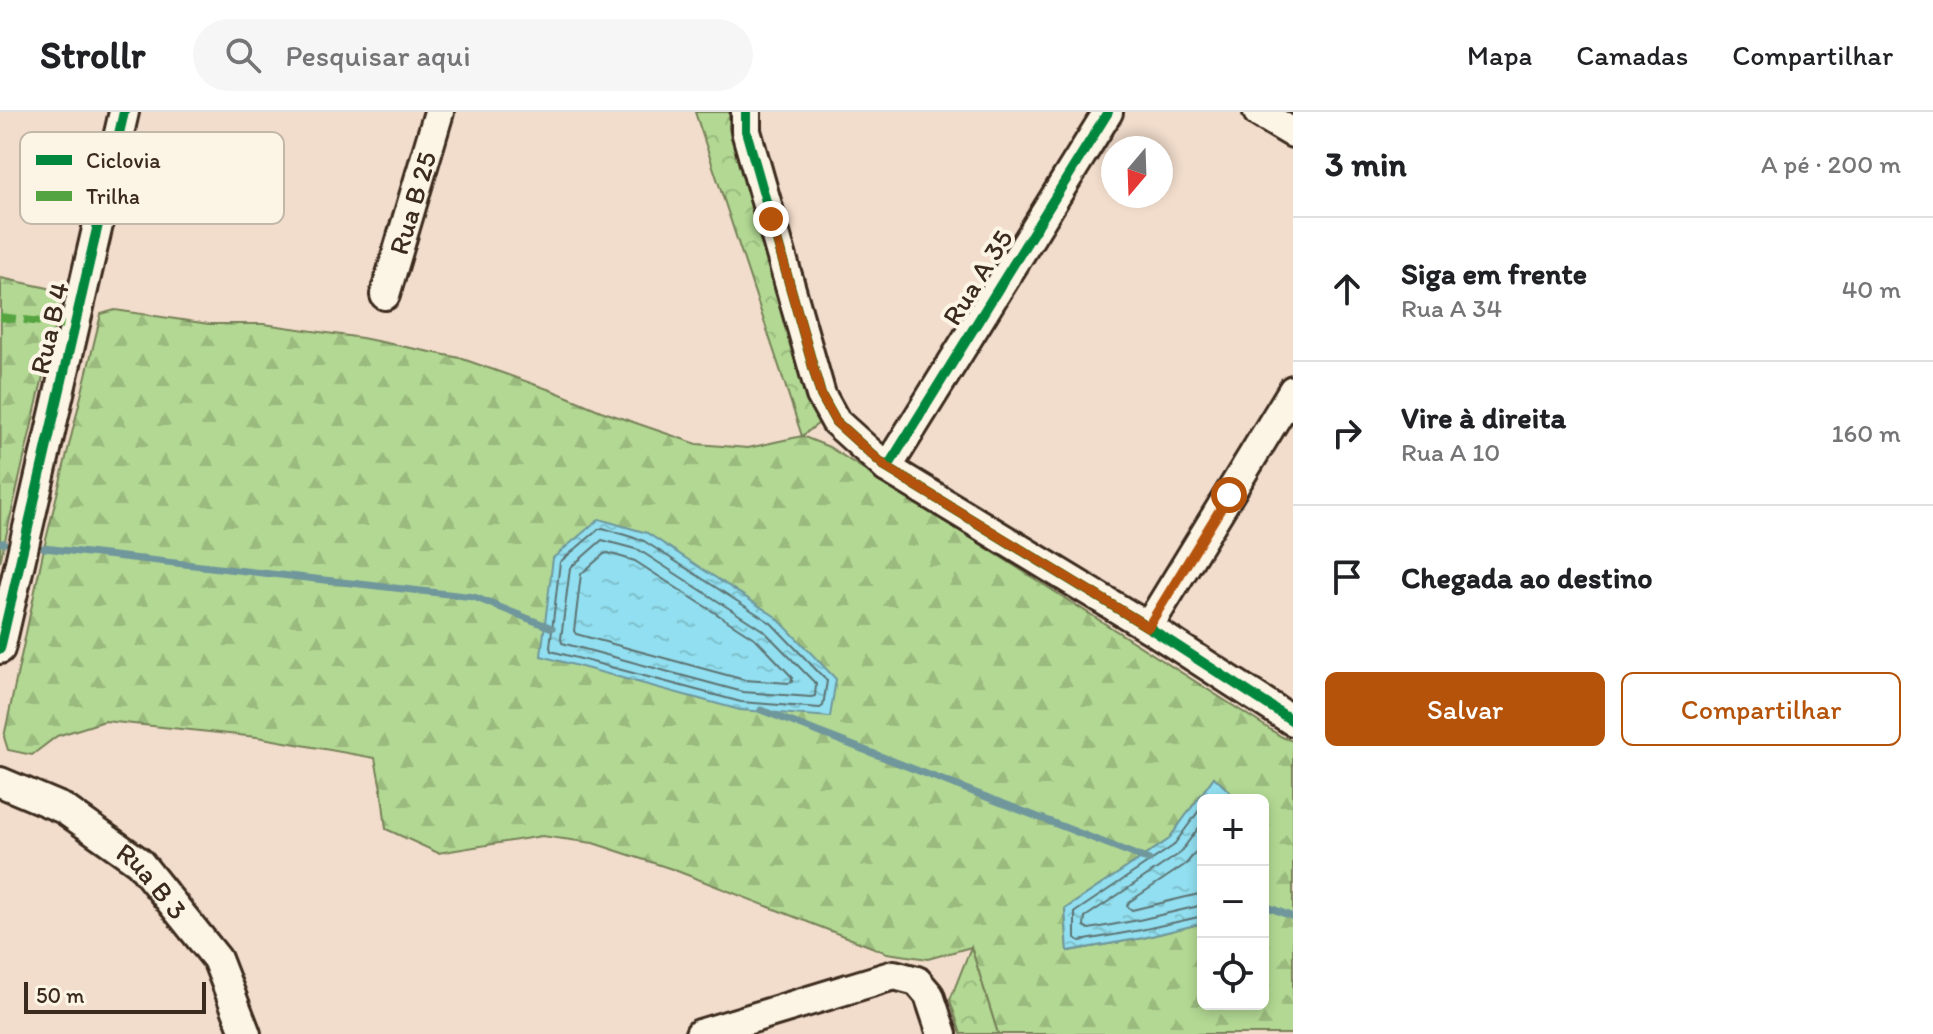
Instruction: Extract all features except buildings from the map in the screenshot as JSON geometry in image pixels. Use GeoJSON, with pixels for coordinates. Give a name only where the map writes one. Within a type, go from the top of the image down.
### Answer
{"type":"FeatureCollection","features":[{"type":"Feature","properties":{"kind":"street","name":"Rua B 4"},"geometry":{"type":"LineString","coordinates":[[119,132],[124,112]]}},
{"type":"Feature","properties":{"kind":"street","name":"Rua B 25"},"geometry":{"type":"LineString","coordinates":[[385,295],[439,112]]}},
{"type":"Feature","properties":{"kind":"street"},"geometry":{"type":"LineString","coordinates":[[746,112],[746,131],[821,395],[836,422],[887,468],[1148,627],[1293,721]]}},
{"type":"Feature","properties":{"kind":"street","name":"Rua A 35"},"geometry":{"type":"LineString","coordinates":[[887,468],[1108,112]]}},
{"type":"Feature","properties":{"kind":"street"},"geometry":{"type":"LineString","coordinates":[[1258,112],[1293,133]]}},
{"type":"Feature","properties":{"kind":"street","name":"Rua B 4"},"geometry":{"type":"LineString","coordinates":[[0,649],[98,224]]}},
{"type":"Feature","properties":{"kind":"street"},"geometry":{"type":"LineString","coordinates":[[1148,627],[1293,390]]}},
{"type":"Feature","properties":{"kind":"street","name":"Rua B 3"},"geometry":{"type":"LineString","coordinates":[[0,782],[64,809],[139,862],[217,959],[246,1034]]}},
{"type":"Feature","properties":{"kind":"street"},"geometry":{"type":"LineString","coordinates":[[700,1034],[894,975],[917,981],[929,995],[942,1034]]}},
{"type":"Feature","properties":{"kind":"green space"},"geometry":{"type":"Polygon","coordinates":[[[695,112],[729,112],[729,129],[823,420],[802,436],[695,112]]]}},
{"type":"Feature","properties":{"kind":"green space"},"geometry":{"type":"Polygon","coordinates":[[[1,278],[48,288],[60,303],[0,562],[1,278]]]}},
{"type":"Feature","properties":{"kind":"green space"},"geometry":{"type":"Polygon","coordinates":[[[115,310],[209,324],[264,324],[362,338],[460,358],[697,444],[748,448],[802,436],[829,447],[1282,737],[1293,741],[1293,1034],[998,1034],[971,947],[928,959],[887,953],[672,869],[593,843],[542,836],[438,853],[386,829],[375,758],[257,737],[105,721],[57,736],[32,755],[8,750],[4,737],[44,548],[101,314],[115,310]],[[1214,777],[1202,794],[1197,794],[1197,800],[1168,840],[1065,909],[1068,951],[1197,924],[1197,1010],[1269,1010],[1269,794],[1232,794],[1214,777]]]}},
{"type":"Feature","properties":{"kind":"green space"},"geometry":{"type":"Polygon","coordinates":[[[971,947],[998,1034],[961,1034],[950,1000],[971,947]]]}},
{"type":"Feature","properties":{"kind":"water"},"geometry":{"type":"Polygon","coordinates":[[[599,519],[647,533],[776,617],[836,679],[830,717],[740,710],[541,656],[553,558],[599,519]]]}},
{"type":"Feature","properties":{"kind":"water"},"geometry":{"type":"Polygon","coordinates":[[[1214,777],[1232,794],[1202,794],[1214,777]]]}},
{"type":"Feature","properties":{"kind":"water"},"geometry":{"type":"Polygon","coordinates":[[[1197,800],[1197,924],[1068,951],[1065,909],[1168,840],[1197,800]]]}},
{"type":"Feature","properties":{"kind":"waterway"},"geometry":{"type":"LineString","coordinates":[[44,548],[474,597],[552,628]]}},
{"type":"Feature","properties":{"kind":"waterway"},"geometry":{"type":"LineString","coordinates":[[761,710],[1149,860]]}},
{"type":"Feature","properties":{"kind":"waterway"},"geometry":{"type":"LineString","coordinates":[[1269,907],[1293,917]]}},
{"type":"Feature","properties":{"kind":"marked path"},"geometry":{"type":"LineString","coordinates":[[0,317],[74,326]]}},
{"type":"Feature","properties":{"kind":"cycle path"},"geometry":{"type":"LineString","coordinates":[[119,132],[124,112]]}},
{"type":"Feature","properties":{"kind":"cycle path"},"geometry":{"type":"LineString","coordinates":[[746,112],[746,131],[821,395],[836,422],[887,468],[1148,627],[1293,721]]}},
{"type":"Feature","properties":{"kind":"cycle path"},"geometry":{"type":"LineString","coordinates":[[887,468],[1108,112]]}},
{"type":"Feature","properties":{"kind":"cycle path"},"geometry":{"type":"LineString","coordinates":[[0,649],[98,224]]}},
{"type":"Feature","properties":{"kind":"route"},"geometry":{"type":"LineString","coordinates":[[771,219],[821,395],[836,422],[887,468],[1148,627],[1229,495]]}}]}
